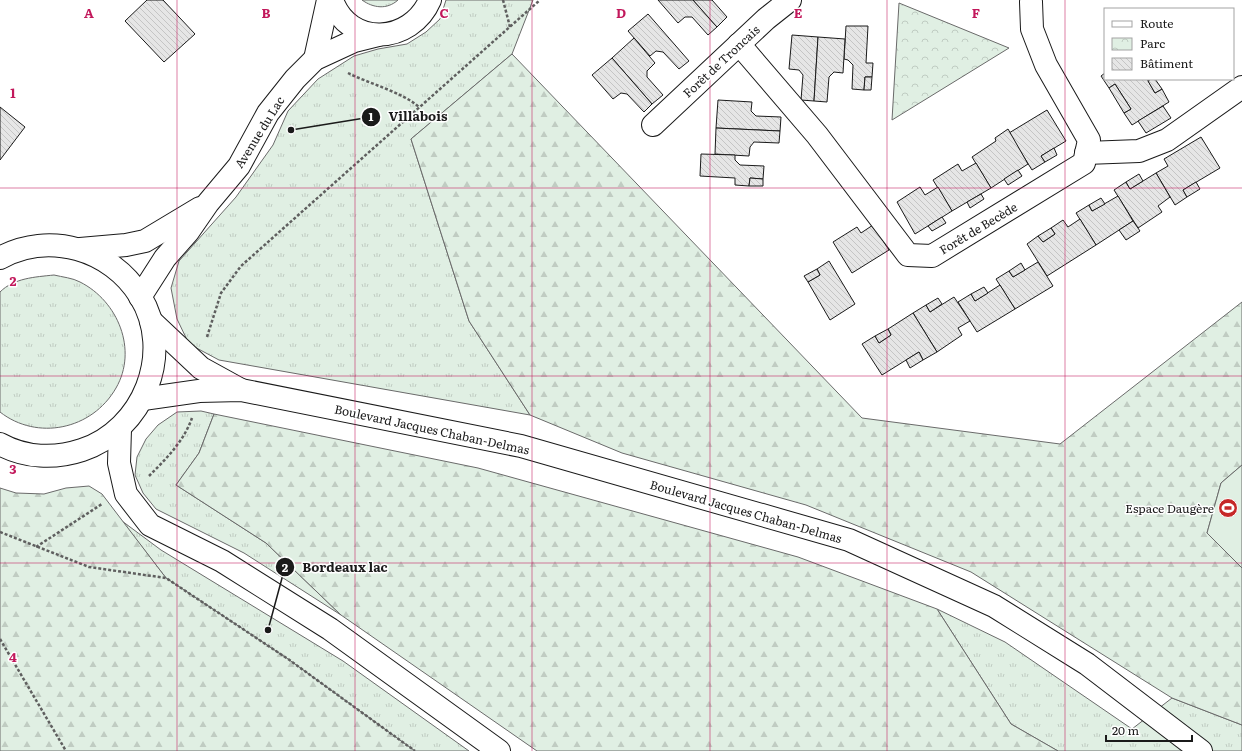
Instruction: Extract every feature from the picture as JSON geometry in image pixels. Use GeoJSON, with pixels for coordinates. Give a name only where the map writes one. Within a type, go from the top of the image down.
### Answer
{"type":"FeatureCollection","features":[{"type":"Feature","properties":{"kind":"main road"},"geometry":{"type":"LineString","coordinates":[[315,58],[328,0]]}},
{"type":"Feature","properties":{"kind":"main road"},"geometry":{"type":"LineString","coordinates":[[332,0],[335,9],[346,22],[361,31],[378,35]]}},
{"type":"Feature","properties":{"kind":"main road","name":"Avenue du Lac"},"geometry":{"type":"LineString","coordinates":[[140,297],[165,258],[188,232],[208,203],[239,166],[268,113],[295,79],[315,58],[354,41],[378,35],[392,34],[405,29],[417,21],[426,10],[430,0]]}},
{"type":"Feature","properties":{"kind":"main road","name":"Forêt de Troncais"},"geometry":{"type":"LineString","coordinates":[[653,125],[766,19],[790,0]]}},
{"type":"Feature","properties":{"kind":"main road"},"geometry":{"type":"LineString","coordinates":[[1031,1],[1032,29],[1046,65],[1089,140],[1086,153],[1139,150],[1167,140],[1242,87]]}},
{"type":"Feature","properties":{"kind":"main road","name":"Forêt de Becède"},"geometry":{"type":"LineString","coordinates":[[739,44],[817,135],[908,254],[932,256],[1084,164],[1086,153]]}},
{"type":"Feature","properties":{"kind":"main road","name":"Avenue du Lac"},"geometry":{"type":"LineString","coordinates":[[80,249],[126,245],[144,241],[208,203]]}},
{"type":"Feature","properties":{"kind":"main road"},"geometry":{"type":"LineString","coordinates":[[0,444],[8,449],[38,456],[67,455],[95,446],[120,429],[133,415],[143,399],[152,374],[155,348],[151,321],[140,297],[124,276],[104,260],[80,249],[63,246],[37,245],[4,254]]}},
{"type":"Feature","properties":{"kind":"main road","name":"Boulevard Jacques Chaban-Delmas"},"geometry":{"type":"LineString","coordinates":[[151,321],[201,368],[241,390]]}},
{"type":"Feature","properties":{"kind":"main road","name":"Boulevard Jacques Chaban-Delmas"},"geometry":{"type":"LineString","coordinates":[[143,399],[199,391],[241,390],[521,446],[849,540],[994,606],[1087,664],[1201,751]]}},
{"type":"Feature","properties":{"kind":"main road"},"geometry":{"type":"LineString","coordinates":[[120,429],[119,463],[126,494],[150,525],[222,561],[330,629],[499,751]]}},
{"type":"Feature","properties":{"kind":"path"},"geometry":{"type":"LineString","coordinates":[[504,0],[510,26]]}},
{"type":"Feature","properties":{"kind":"path"},"geometry":{"type":"LineString","coordinates":[[201,368],[203,349],[221,294],[241,266],[540,0]]}},
{"type":"Feature","properties":{"kind":"path"},"geometry":{"type":"LineString","coordinates":[[36,547],[100,505],[138,488],[167,458],[184,435],[190,423],[199,391]]}},
{"type":"Feature","properties":{"kind":"path"},"geometry":{"type":"LineString","coordinates":[[0,532],[89,567],[166,578],[288,659],[416,751]]}},
{"type":"Feature","properties":{"kind":"path"},"geometry":{"type":"LineString","coordinates":[[0,639],[66,751]]}},
{"type":"Feature","properties":{"kind":"green space"},"geometry":{"type":"Polygon","coordinates":[[[362,0],[398,0],[385,7],[380,7],[371,5],[362,0]]]}},
{"type":"Feature","properties":{"kind":"green space"},"geometry":{"type":"Polygon","coordinates":[[[446,0],[533,0],[512,54],[411,139],[469,321],[530,415],[219,360],[189,344],[177,319],[171,288],[179,261],[236,197],[273,145],[288,111],[318,79],[354,56],[378,49],[407,44],[426,32],[440,19],[446,0]]]}},
{"type":"Feature","properties":{"kind":"green space"},"geometry":{"type":"Polygon","coordinates":[[[899,3],[1009,48],[892,120],[899,3]]]}},
{"type":"Feature","properties":{"kind":"green space"},"geometry":{"type":"Polygon","coordinates":[[[512,54],[862,418],[1060,444],[1242,302],[1242,465],[1221,483],[1207,533],[1242,568],[1242,725],[1172,698],[971,572],[806,505],[622,453],[530,415],[469,321],[411,139],[512,54]]]}},
{"type":"Feature","properties":{"kind":"green space"},"geometry":{"type":"Polygon","coordinates":[[[54,275],[80,282],[93,290],[105,301],[114,314],[120,328],[124,343],[125,358],[122,373],[116,388],[106,402],[93,414],[79,422],[63,427],[47,428],[30,426],[15,421],[0,412],[0,292],[18,281],[54,275]]]}},
{"type":"Feature","properties":{"kind":"green space"},"geometry":{"type":"Polygon","coordinates":[[[201,411],[214,414],[199,453],[176,485],[266,543],[341,615],[244,553],[156,509],[143,493],[135,475],[137,457],[146,439],[158,425],[177,412],[201,411]]]}},
{"type":"Feature","properties":{"kind":"green space"},"geometry":{"type":"Polygon","coordinates":[[[214,414],[478,468],[798,557],[937,609],[1011,724],[1058,751],[537,751],[341,615],[266,543],[176,485],[199,453],[214,414]]]}},
{"type":"Feature","properties":{"kind":"green space","name":"Espace Daugère"},"geometry":{"type":"Polygon","coordinates":[[[1242,465],[1242,568],[1207,533],[1221,483],[1242,465]]]}},
{"type":"Feature","properties":{"kind":"green space"},"geometry":{"type":"Polygon","coordinates":[[[89,486],[102,494],[166,578],[288,659],[415,751],[0,751],[0,488],[16,493],[44,494],[66,488],[89,486]]]}},
{"type":"Feature","properties":{"kind":"green space"},"geometry":{"type":"Polygon","coordinates":[[[122,521],[161,550],[343,661],[469,751],[415,751],[288,659],[166,578],[122,521]]]}},
{"type":"Feature","properties":{"kind":"green space"},"geometry":{"type":"Polygon","coordinates":[[[937,609],[1005,642],[1132,729],[1172,698],[1242,725],[1242,751],[1058,751],[1011,724],[937,609]]]}},
{"type":"Feature","properties":{"kind":"building"},"geometry":{"type":"Polygon","coordinates":[[[147,0],[163,0],[195,34],[164,62],[125,21],[147,0]]]}},
{"type":"Feature","properties":{"kind":"building"},"geometry":{"type":"Polygon","coordinates":[[[658,0],[693,0],[717,27],[708,35],[692,17],[685,17],[678,23],[658,0]]]}},
{"type":"Feature","properties":{"kind":"building"},"geometry":{"type":"Polygon","coordinates":[[[693,0],[712,0],[727,17],[717,27],[693,0]]]}},
{"type":"Feature","properties":{"kind":"building"},"geometry":{"type":"Polygon","coordinates":[[[648,14],[689,61],[679,69],[663,52],[656,51],[650,56],[628,31],[648,14]]]}},
{"type":"Feature","properties":{"kind":"building"},"geometry":{"type":"Polygon","coordinates":[[[846,26],[868,26],[866,63],[873,63],[872,77],[865,77],[864,90],[852,89],[853,65],[848,60],[844,59],[846,26]]]}},
{"type":"Feature","properties":{"kind":"building"},"geometry":{"type":"Polygon","coordinates":[[[792,35],[818,37],[814,101],[801,100],[803,75],[799,70],[789,69],[792,35]]]}},
{"type":"Feature","properties":{"kind":"building"},"geometry":{"type":"Polygon","coordinates":[[[818,37],[845,39],[843,73],[834,72],[829,77],[827,102],[814,101],[818,37]]]}},
{"type":"Feature","properties":{"kind":"building"},"geometry":{"type":"Polygon","coordinates":[[[634,38],[655,63],[647,71],[647,77],[663,95],[652,104],[612,58],[634,38]]]}},
{"type":"Feature","properties":{"kind":"building"},"geometry":{"type":"Polygon","coordinates":[[[612,58],[652,104],[644,112],[627,94],[621,93],[613,99],[592,75],[612,58]]]}},
{"type":"Feature","properties":{"kind":"building"},"geometry":{"type":"Polygon","coordinates":[[[1104,74],[1104,80],[1148,80],[1155,93],[1162,89],[1169,102],[1132,125],[1124,113],[1131,109],[1115,84],[1109,88],[1101,76],[1104,74]]]}},
{"type":"Feature","properties":{"kind":"building"},"geometry":{"type":"Polygon","coordinates":[[[865,77],[872,77],[871,90],[864,90],[865,77]]]}},
{"type":"Feature","properties":{"kind":"building"},"geometry":{"type":"Polygon","coordinates":[[[1156,80],[1162,89],[1155,93],[1148,81],[1156,80]]]}},
{"type":"Feature","properties":{"kind":"building"},"geometry":{"type":"Polygon","coordinates":[[[1115,84],[1131,109],[1124,113],[1109,88],[1115,84]]]}},
{"type":"Feature","properties":{"kind":"building"},"geometry":{"type":"Polygon","coordinates":[[[718,100],[752,102],[751,111],[756,116],[781,117],[780,131],[716,128],[718,100]]]}},
{"type":"Feature","properties":{"kind":"building"},"geometry":{"type":"Polygon","coordinates":[[[1163,106],[1171,118],[1146,133],[1138,121],[1163,106]]]}},
{"type":"Feature","properties":{"kind":"building"},"geometry":{"type":"Polygon","coordinates":[[[0,107],[25,127],[0,160],[0,107]]]}},
{"type":"Feature","properties":{"kind":"building"},"geometry":{"type":"Polygon","coordinates":[[[1047,110],[1066,141],[1041,156],[1045,162],[1032,170],[1009,133],[1047,110]]]}},
{"type":"Feature","properties":{"kind":"building"},"geometry":{"type":"Polygon","coordinates":[[[716,128],[780,131],[779,143],[754,142],[750,147],[749,156],[715,154],[716,128]]]}},
{"type":"Feature","properties":{"kind":"building"},"geometry":{"type":"Polygon","coordinates":[[[1008,129],[1028,164],[991,188],[972,157],[996,141],[995,138],[1008,129]]]}},
{"type":"Feature","properties":{"kind":"building"},"geometry":{"type":"Polygon","coordinates":[[[1201,137],[1220,168],[1183,190],[1187,197],[1175,205],[1156,173],[1168,166],[1164,159],[1201,137]]]}},
{"type":"Feature","properties":{"kind":"building"},"geometry":{"type":"Polygon","coordinates":[[[1054,148],[1057,155],[1045,162],[1041,156],[1054,148]]]}},
{"type":"Feature","properties":{"kind":"building"},"geometry":{"type":"Polygon","coordinates":[[[701,154],[735,155],[735,160],[740,165],[764,166],[763,179],[750,178],[749,186],[735,185],[735,178],[700,176],[701,154]]]}},
{"type":"Feature","properties":{"kind":"building"},"geometry":{"type":"Polygon","coordinates":[[[976,163],[991,188],[952,211],[933,180],[958,164],[962,171],[976,163]]]}},
{"type":"Feature","properties":{"kind":"building"},"geometry":{"type":"Polygon","coordinates":[[[1018,170],[1022,176],[1008,185],[1004,179],[1018,170]]]}},
{"type":"Feature","properties":{"kind":"building"},"geometry":{"type":"Polygon","coordinates":[[[1156,173],[1170,197],[1158,206],[1162,212],[1138,228],[1114,190],[1126,182],[1130,189],[1156,173]]]}},
{"type":"Feature","properties":{"kind":"building"},"geometry":{"type":"Polygon","coordinates":[[[1139,174],[1143,181],[1130,189],[1126,182],[1139,174]]]}},
{"type":"Feature","properties":{"kind":"building"},"geometry":{"type":"Polygon","coordinates":[[[750,178],[763,179],[763,186],[749,186],[750,178]]]}},
{"type":"Feature","properties":{"kind":"building"},"geometry":{"type":"Polygon","coordinates":[[[1196,182],[1200,189],[1187,197],[1183,190],[1196,182]]]}},
{"type":"Feature","properties":{"kind":"building"},"geometry":{"type":"Polygon","coordinates":[[[920,187],[925,195],[938,187],[952,211],[915,234],[897,202],[920,187]]]}},
{"type":"Feature","properties":{"kind":"building"},"geometry":{"type":"Polygon","coordinates":[[[981,194],[984,199],[970,208],[967,202],[981,194]]]}},
{"type":"Feature","properties":{"kind":"building"},"geometry":{"type":"Polygon","coordinates":[[[1118,196],[1133,221],[1096,245],[1076,213],[1089,205],[1092,211],[1118,196]]]}},
{"type":"Feature","properties":{"kind":"building"},"geometry":{"type":"Polygon","coordinates":[[[1101,198],[1105,204],[1092,211],[1089,205],[1101,198]]]}},
{"type":"Feature","properties":{"kind":"building"},"geometry":{"type":"Polygon","coordinates":[[[942,217],[946,223],[932,231],[928,226],[942,217]]]}},
{"type":"Feature","properties":{"kind":"building"},"geometry":{"type":"Polygon","coordinates":[[[1080,219],[1096,245],[1047,276],[1027,244],[1038,236],[1043,242],[1055,234],[1051,228],[1063,220],[1068,227],[1080,219]]]}},
{"type":"Feature","properties":{"kind":"building"},"geometry":{"type":"Polygon","coordinates":[[[1133,221],[1140,231],[1126,240],[1119,230],[1133,221]]]}},
{"type":"Feature","properties":{"kind":"building"},"geometry":{"type":"Polygon","coordinates":[[[873,225],[889,250],[852,273],[833,242],[857,227],[861,233],[873,225]]]}},
{"type":"Feature","properties":{"kind":"building"},"geometry":{"type":"Polygon","coordinates":[[[1051,228],[1055,234],[1043,242],[1038,236],[1051,228]]]}},
{"type":"Feature","properties":{"kind":"building"},"geometry":{"type":"Polygon","coordinates":[[[829,261],[855,304],[830,320],[808,282],[820,275],[817,269],[829,261]]]}},
{"type":"Feature","properties":{"kind":"building"},"geometry":{"type":"Polygon","coordinates":[[[1038,262],[1053,286],[1015,309],[996,279],[1009,271],[1013,277],[1038,262]]]}},
{"type":"Feature","properties":{"kind":"building"},"geometry":{"type":"Polygon","coordinates":[[[1021,263],[1025,270],[1013,277],[1009,271],[1021,263]]]}},
{"type":"Feature","properties":{"kind":"building"},"geometry":{"type":"Polygon","coordinates":[[[817,269],[820,275],[808,282],[804,276],[817,269]]]}},
{"type":"Feature","properties":{"kind":"building"},"geometry":{"type":"Polygon","coordinates":[[[1000,285],[1015,309],[977,332],[958,302],[971,294],[975,301],[1000,285]]]}},
{"type":"Feature","properties":{"kind":"building"},"geometry":{"type":"Polygon","coordinates":[[[984,287],[988,293],[975,301],[971,294],[984,287]]]}},
{"type":"Feature","properties":{"kind":"building"},"geometry":{"type":"Polygon","coordinates":[[[954,297],[970,321],[958,328],[962,335],[937,352],[913,313],[926,305],[930,312],[954,297]]]}},
{"type":"Feature","properties":{"kind":"building"},"geometry":{"type":"Polygon","coordinates":[[[938,298],[942,304],[930,312],[926,305],[938,298]]]}},
{"type":"Feature","properties":{"kind":"building"},"geometry":{"type":"Polygon","coordinates":[[[913,313],[937,352],[923,360],[919,352],[882,375],[862,344],[875,336],[879,343],[891,335],[888,329],[913,313]]]}},
{"type":"Feature","properties":{"kind":"building"},"geometry":{"type":"Polygon","coordinates":[[[888,329],[891,335],[879,343],[875,336],[888,329]]]}},
{"type":"Feature","properties":{"kind":"building"},"geometry":{"type":"Polygon","coordinates":[[[919,352],[923,360],[910,368],[906,360],[919,352]]]}},
{"type":"Feature","properties":{"kind":"place","name":"Villabois"},"geometry":{"type":"Point","coordinates":[291,130]}},
{"type":"Feature","properties":{"kind":"place","name":"Espace Daugère"},"geometry":{"type":"Point","coordinates":[1228,508]}},
{"type":"Feature","properties":{"kind":"place","name":"Bordeaux lac"},"geometry":{"type":"Point","coordinates":[268,630]}}]}
